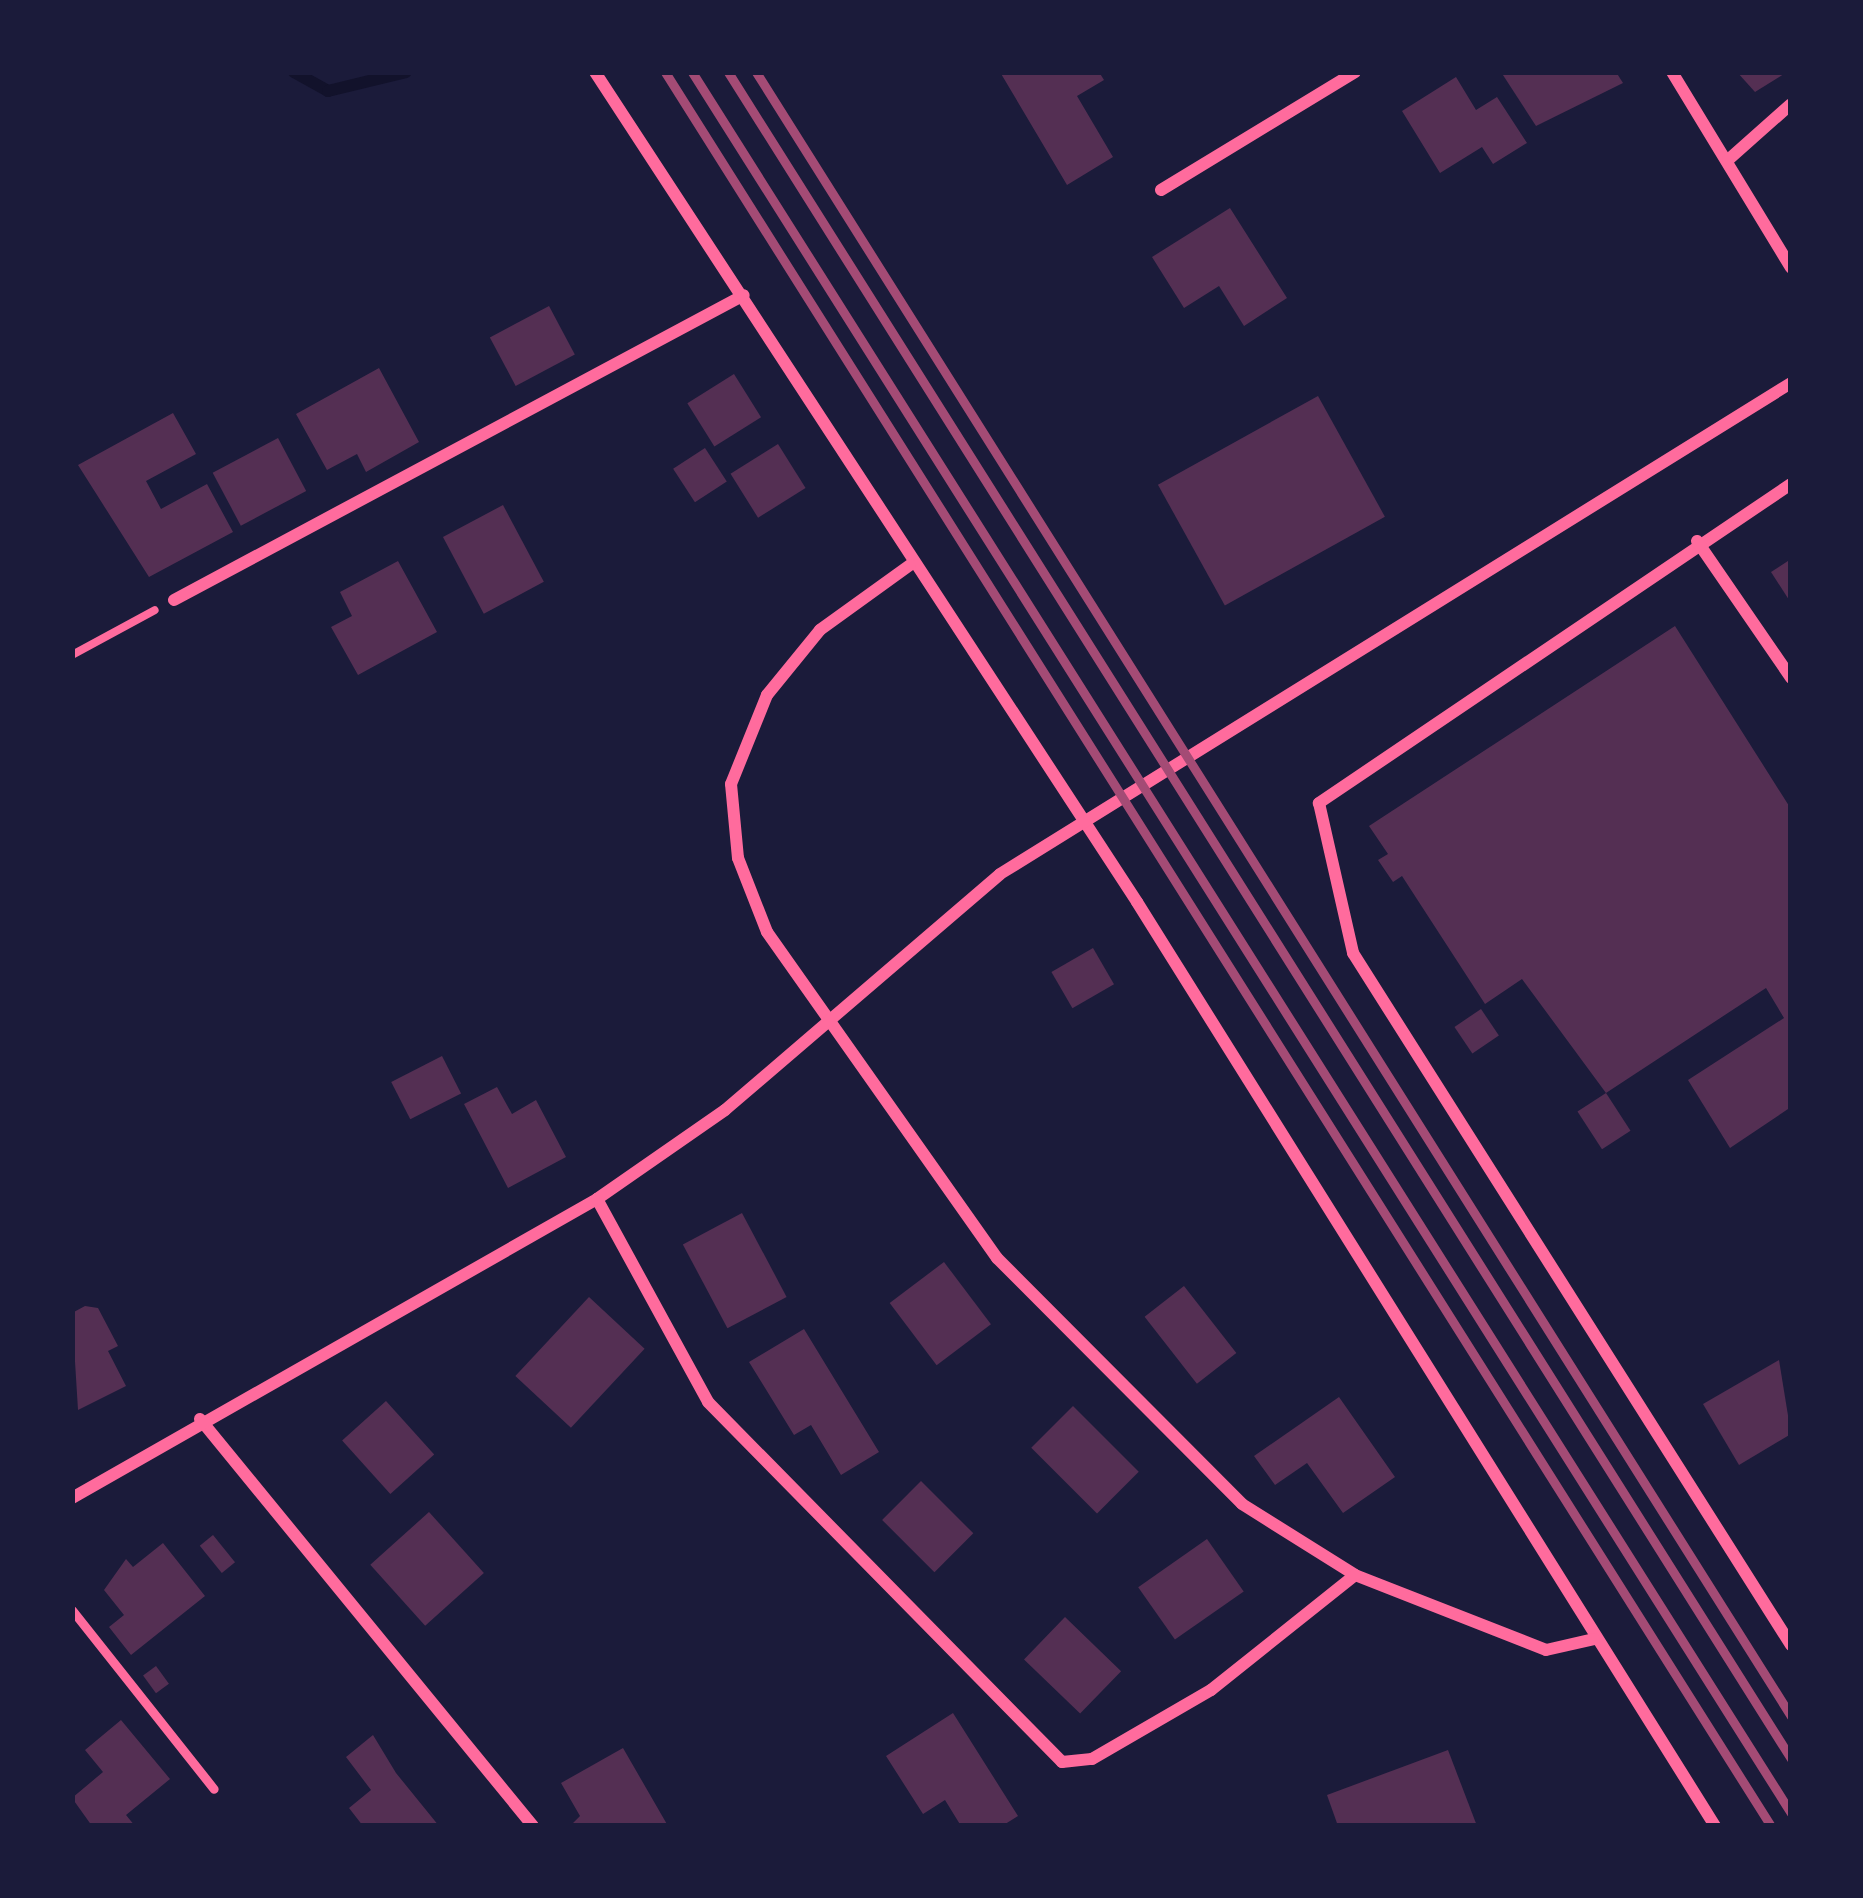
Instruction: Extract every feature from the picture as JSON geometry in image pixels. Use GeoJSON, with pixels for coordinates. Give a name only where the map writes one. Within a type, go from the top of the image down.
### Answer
{"type":"FeatureCollection","features":[{"type":"Feature","properties":{"kind":"street"},"geometry":{"type":"LineString","coordinates":[[595,72],[743,295],[910,565],[1137,902],[1714,1826]]}},
{"type":"Feature","properties":{"kind":"street"},"geometry":{"type":"LineString","coordinates":[[1161,190],[1355,72]]}},
{"type":"Feature","properties":{"kind":"street"},"geometry":{"type":"LineString","coordinates":[[1672,72],[1791,268]]}},
{"type":"Feature","properties":{"kind":"street"},"geometry":{"type":"LineString","coordinates":[[1728,160],[1791,104]]}},
{"type":"Feature","properties":{"kind":"street"},"geometry":{"type":"LineString","coordinates":[[175,600],[743,295]]}},
{"type":"Feature","properties":{"kind":"street"},"geometry":{"type":"LineString","coordinates":[[72,1498],[200,1419],[597,1198],[725,1110],[824,1018],[1000,874],[1791,383]]}},
{"type":"Feature","properties":{"kind":"street"},"geometry":{"type":"LineString","coordinates":[[1791,484],[1697,541],[1319,803],[1353,953],[1791,1645]]}},
{"type":"Feature","properties":{"kind":"street"},"geometry":{"type":"LineString","coordinates":[[1697,541],[1791,678]]}},
{"type":"Feature","properties":{"kind":"street"},"geometry":{"type":"LineString","coordinates":[[910,565],[820,630],[780,679],[731,784],[738,858],[767,932],[997,1258],[1242,1504],[1355,1575],[1546,1650],[1594,1639]]}},
{"type":"Feature","properties":{"kind":"street"},"geometry":{"type":"LineString","coordinates":[[597,1198],[708,1402],[1062,1762],[1092,1760],[1211,1690],[1355,1575]]}},
{"type":"Feature","properties":{"kind":"street"},"geometry":{"type":"LineString","coordinates":[[200,1419],[533,1826]]}},
{"type":"Feature","properties":{"kind":"lane"},"geometry":{"type":"LineString","coordinates":[[72,1610],[214,1789]]}},
{"type":"Feature","properties":{"kind":"path"},"geometry":{"type":"LineString","coordinates":[[72,655],[175,600]]}},
{"type":"Feature","properties":{"kind":"building"},"geometry":{"type":"Polygon","coordinates":[[[1000,72],[1099,72],[1104,80],[1077,96],[1113,157],[1067,185],[1000,72]]]}},
{"type":"Feature","properties":{"kind":"building"},"geometry":{"type":"Polygon","coordinates":[[[1501,72],[1616,72],[1623,83],[1536,126],[1501,72]]]}},
{"type":"Feature","properties":{"kind":"building"},"geometry":{"type":"Polygon","coordinates":[[[1737,72],[1787,72],[1755,92],[1737,72]]]}},
{"type":"Feature","properties":{"kind":"building"},"geometry":{"type":"Polygon","coordinates":[[[1456,77],[1476,110],[1497,97],[1527,143],[1493,164],[1482,147],[1440,173],[1402,111],[1456,77]]]}},
{"type":"Feature","properties":{"kind":"building"},"geometry":{"type":"Polygon","coordinates":[[[1230,208],[1287,298],[1244,326],[1219,286],[1184,308],[1152,257],[1230,208]]]}},
{"type":"Feature","properties":{"kind":"building"},"geometry":{"type":"Polygon","coordinates":[[[549,306],[575,355],[516,386],[490,337],[549,306]]]}},
{"type":"Feature","properties":{"kind":"building"},"geometry":{"type":"Polygon","coordinates":[[[379,368],[419,442],[366,472],[357,454],[327,470],[296,414],[379,368]]]}},
{"type":"Feature","properties":{"kind":"building"},"geometry":{"type":"Polygon","coordinates":[[[734,374],[761,417],[714,446],[687,403],[734,374]]]}},
{"type":"Feature","properties":{"kind":"building"},"geometry":{"type":"Polygon","coordinates":[[[1318,396],[1385,517],[1225,605],[1158,485],[1318,396]]]}},
{"type":"Feature","properties":{"kind":"building"},"geometry":{"type":"Polygon","coordinates":[[[173,413],[196,454],[146,481],[161,509],[207,484],[233,532],[149,577],[78,465],[173,413]]]}},
{"type":"Feature","properties":{"kind":"building"},"geometry":{"type":"Polygon","coordinates":[[[278,438],[306,491],[241,526],[213,473],[278,438]]]}},
{"type":"Feature","properties":{"kind":"building"},"geometry":{"type":"Polygon","coordinates":[[[778,444],[806,488],[758,518],[731,474],[778,444]]]}},
{"type":"Feature","properties":{"kind":"building"},"geometry":{"type":"Polygon","coordinates":[[[705,448],[727,482],[695,502],[673,469],[705,448]]]}},
{"type":"Feature","properties":{"kind":"building"},"geometry":{"type":"Polygon","coordinates":[[[503,505],[544,582],[484,614],[443,537],[503,505]]]}},
{"type":"Feature","properties":{"kind":"building"},"geometry":{"type":"Polygon","coordinates":[[[1791,559],[1791,603],[1771,572],[1791,559]]]}},
{"type":"Feature","properties":{"kind":"building"},"geometry":{"type":"Polygon","coordinates":[[[398,561],[437,632],[358,675],[331,627],[352,616],[340,592],[398,561]]]}},
{"type":"Feature","properties":{"kind":"building"},"geometry":{"type":"Polygon","coordinates":[[[1675,626],[1791,809],[1791,1107],[1730,1148],[1688,1080],[1784,1018],[1766,988],[1606,1093],[1522,979],[1485,1004],[1402,876],[1393,882],[1378,860],[1388,854],[1369,826],[1675,626]]]}},
{"type":"Feature","properties":{"kind":"building"},"geometry":{"type":"Polygon","coordinates":[[[1093,948],[1114,984],[1072,1008],[1051,972],[1093,948]]]}},
{"type":"Feature","properties":{"kind":"building"},"geometry":{"type":"Polygon","coordinates":[[[1481,1009],[1499,1036],[1472,1053],[1454,1027],[1481,1009]]]}},
{"type":"Feature","properties":{"kind":"building"},"geometry":{"type":"Polygon","coordinates":[[[442,1056],[461,1093],[410,1119],[391,1082],[442,1056]]]}},
{"type":"Feature","properties":{"kind":"building"},"geometry":{"type":"Polygon","coordinates":[[[497,1087],[512,1114],[536,1100],[566,1157],[508,1188],[464,1104],[497,1087]]]}},
{"type":"Feature","properties":{"kind":"building"},"geometry":{"type":"Polygon","coordinates":[[[1606,1093],[1631,1131],[1602,1149],[1577,1112],[1606,1093]]]}},
{"type":"Feature","properties":{"kind":"building"},"geometry":{"type":"Polygon","coordinates":[[[742,1213],[787,1297],[727,1328],[683,1244],[742,1213]]]}},
{"type":"Feature","properties":{"kind":"building"},"geometry":{"type":"Polygon","coordinates":[[[944,1262],[991,1324],[937,1365],[890,1303],[944,1262]]]}},
{"type":"Feature","properties":{"kind":"building"},"geometry":{"type":"Polygon","coordinates":[[[1184,1286],[1236,1353],[1197,1384],[1145,1317],[1184,1286]]]}},
{"type":"Feature","properties":{"kind":"building"},"geometry":{"type":"Polygon","coordinates":[[[589,1297],[645,1349],[571,1428],[515,1376],[589,1297]]]}},
{"type":"Feature","properties":{"kind":"building"},"geometry":{"type":"Polygon","coordinates":[[[85,1306],[98,1308],[118,1346],[108,1351],[126,1386],[78,1410],[72,1313],[85,1306]]]}},
{"type":"Feature","properties":{"kind":"building"},"geometry":{"type":"Polygon","coordinates":[[[804,1329],[879,1452],[841,1475],[811,1425],[794,1435],[749,1362],[804,1329]]]}},
{"type":"Feature","properties":{"kind":"building"},"geometry":{"type":"Polygon","coordinates":[[[1779,1360],[1791,1434],[1739,1465],[1703,1404],[1779,1360]]]}},
{"type":"Feature","properties":{"kind":"building"},"geometry":{"type":"Polygon","coordinates":[[[1339,1397],[1395,1477],[1343,1513],[1307,1463],[1275,1485],[1254,1456],[1339,1397]]]}},
{"type":"Feature","properties":{"kind":"building"},"geometry":{"type":"Polygon","coordinates":[[[386,1401],[434,1455],[390,1494],[342,1440],[386,1401]]]}},
{"type":"Feature","properties":{"kind":"building"},"geometry":{"type":"Polygon","coordinates":[[[1073,1406],[1139,1472],[1097,1513],[1031,1448],[1073,1406]]]}},
{"type":"Feature","properties":{"kind":"building"},"geometry":{"type":"Polygon","coordinates":[[[921,1481],[973,1533],[934,1572],[882,1520],[921,1481]]]}},
{"type":"Feature","properties":{"kind":"building"},"geometry":{"type":"Polygon","coordinates":[[[429,1512],[484,1573],[425,1626],[370,1565],[429,1512]]]}},
{"type":"Feature","properties":{"kind":"building"},"geometry":{"type":"Polygon","coordinates":[[[213,1535],[235,1562],[222,1573],[200,1546],[213,1535]]]}},
{"type":"Feature","properties":{"kind":"building"},"geometry":{"type":"Polygon","coordinates":[[[1207,1539],[1244,1591],[1175,1640],[1138,1587],[1207,1539]]]}},
{"type":"Feature","properties":{"kind":"building"},"geometry":{"type":"Polygon","coordinates":[[[163,1543],[205,1596],[131,1655],[109,1627],[124,1615],[104,1590],[126,1559],[133,1567],[163,1543]]]}},
{"type":"Feature","properties":{"kind":"building"},"geometry":{"type":"Polygon","coordinates":[[[1065,1617],[1121,1671],[1080,1714],[1024,1659],[1065,1617]]]}},
{"type":"Feature","properties":{"kind":"building"},"geometry":{"type":"Polygon","coordinates":[[[156,1666],[169,1684],[156,1693],[143,1675],[156,1666]]]}},
{"type":"Feature","properties":{"kind":"building"},"geometry":{"type":"Polygon","coordinates":[[[953,1713],[1018,1816],[1002,1826],[961,1826],[945,1800],[923,1814],[886,1756],[953,1713]]]}},
{"type":"Feature","properties":{"kind":"building"},"geometry":{"type":"Polygon","coordinates":[[[121,1720],[170,1779],[126,1815],[135,1826],[92,1826],[72,1798],[103,1772],[85,1750],[121,1720]]]}},
{"type":"Feature","properties":{"kind":"building"},"geometry":{"type":"Polygon","coordinates":[[[373,1735],[396,1773],[439,1826],[363,1826],[349,1808],[371,1790],[346,1757],[373,1735]]]}},
{"type":"Feature","properties":{"kind":"building"},"geometry":{"type":"Polygon","coordinates":[[[623,1748],[668,1826],[570,1826],[580,1816],[561,1783],[623,1748]]]}},
{"type":"Feature","properties":{"kind":"building"},"geometry":{"type":"Polygon","coordinates":[[[1448,1750],[1477,1826],[1338,1826],[1327,1795],[1448,1750]]]}},
{"type":"Feature","properties":{"kind":"waterway"},"geometry":{"type":"LineString","coordinates":[[294,72],[328,91],[406,72]]}},
{"type":"Feature","properties":{"kind":"railway"},"geometry":{"type":"LineString","coordinates":[[665,72],[1771,1826]]}},
{"type":"Feature","properties":{"kind":"railway"},"geometry":{"type":"LineString","coordinates":[[692,72],[1791,1813]]}},
{"type":"Feature","properties":{"kind":"railway"},"geometry":{"type":"LineString","coordinates":[[728,72],[1791,1759]]}},
{"type":"Feature","properties":{"kind":"railway"},"geometry":{"type":"LineString","coordinates":[[756,72],[1791,1716]]}}]}
